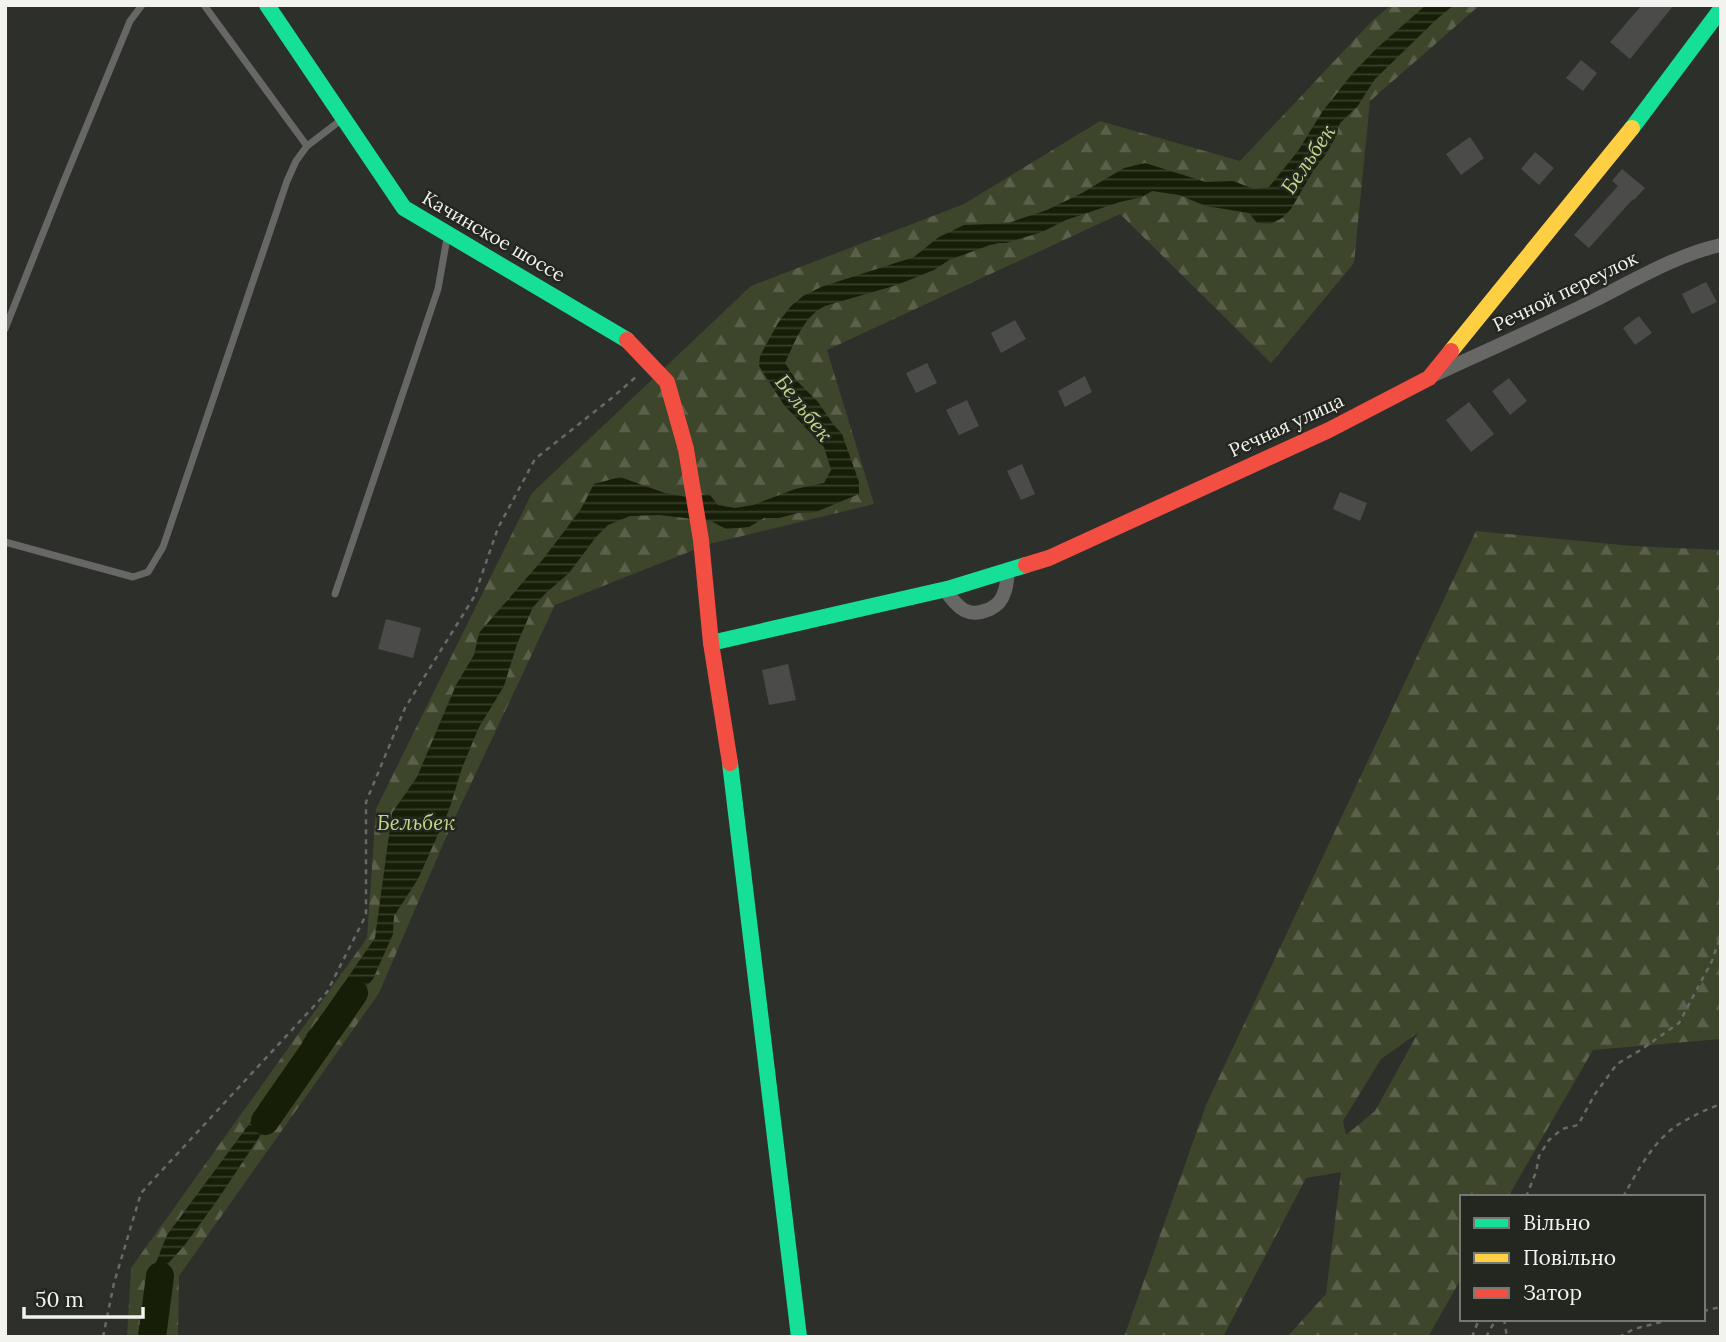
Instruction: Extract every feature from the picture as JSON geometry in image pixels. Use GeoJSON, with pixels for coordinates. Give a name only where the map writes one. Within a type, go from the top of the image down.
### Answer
{"type":"FeatureCollection","features":[{"type":"Feature","properties":{"kind":"main road","name":"Качинское шоссе"},"geometry":{"type":"LineString","coordinates":[[267,5],[404,208],[625,338],[667,382],[686,449],[701,540],[711,643],[726,733],[799,1337]]}},
{"type":"Feature","properties":{"kind":"main road","name":"Речная улица"},"geometry":{"type":"LineString","coordinates":[[711,643],[944,589],[1049,558],[1329,430],[1429,378],[1616,150],[1721,9]]}},
{"type":"Feature","properties":{"kind":"street","name":"Речной переулок"},"geometry":{"type":"LineString","coordinates":[[1429,378],[1644,274],[1707,248],[1721,245]]}},
{"type":"Feature","properties":{"kind":"street"},"geometry":{"type":"LineString","coordinates":[[944,589],[956,604],[965,611],[976,614],[996,607],[1004,593],[1008,571]]}},
{"type":"Feature","properties":{"kind":"lane"},"geometry":{"type":"LineString","coordinates":[[5,329],[130,21],[142,5]]}},
{"type":"Feature","properties":{"kind":"lane"},"geometry":{"type":"LineString","coordinates":[[204,5],[307,146]]}},
{"type":"Feature","properties":{"kind":"lane"},"geometry":{"type":"LineString","coordinates":[[5,542],[133,577],[148,572],[163,548],[296,161],[307,146],[343,118]]}},
{"type":"Feature","properties":{"kind":"lane"},"geometry":{"type":"LineString","coordinates":[[335,594],[438,289],[448,233]]}},
{"type":"Feature","properties":{"kind":"path"},"geometry":{"type":"LineString","coordinates":[[103,1337],[114,1283],[141,1193],[327,992],[366,915],[366,802],[405,708],[474,597],[498,528],[535,459],[650,364]]}},
{"type":"Feature","properties":{"kind":"path"},"geometry":{"type":"LineString","coordinates":[[1527,1195],[1539,1156],[1549,1140],[1562,1129],[1578,1125],[1595,1094],[1617,1064],[1679,1023],[1712,961],[1721,935]]}},
{"type":"Feature","properties":{"kind":"path"},"geometry":{"type":"LineString","coordinates":[[1624,1195],[1641,1165],[1674,1128],[1698,1113],[1721,1104]]}},
{"type":"Feature","properties":{"kind":"path"},"geometry":{"type":"LineString","coordinates":[[1486,1337],[1495,1321]]}},
{"type":"Feature","properties":{"kind":"path"},"geometry":{"type":"LineString","coordinates":[[1619,1337],[1634,1329],[1665,1321]]}},
{"type":"Feature","properties":{"kind":"green space"},"geometry":{"type":"Polygon","coordinates":[[[1391,5],[1480,5],[1370,101],[1354,263],[1271,363],[1120,214],[827,350],[874,504],[709,544],[555,605],[451,826],[379,993],[179,1276],[178,1337],[127,1337],[131,1268],[367,938],[376,809],[532,493],[751,286],[964,204],[1100,121],[1240,161],[1371,22],[1391,5]]]}},
{"type":"Feature","properties":{"kind":"green space"},"geometry":{"type":"Polygon","coordinates":[[[1476,531],[1632,546],[1721,550],[1721,1039],[1593,1050],[1509,1195],[1460,1195],[1460,1281],[1428,1337],[1287,1337],[1326,1294],[1341,1172],[1306,1178],[1223,1337],[1124,1337],[1206,1105],[1476,531]],[[1418,1033],[1381,1059],[1343,1121],[1346,1135],[1375,1111],[1418,1033]]]}},
{"type":"Feature","properties":{"kind":"water","name":"Бельбек"},"geometry":{"type":"Polygon","coordinates":[[[1426,5],[1454,5],[1375,79],[1357,107],[1340,123],[1326,154],[1291,209],[1271,224],[1257,223],[1249,213],[1206,206],[1179,195],[1152,191],[1142,197],[1066,220],[1042,232],[990,245],[949,260],[934,270],[897,285],[825,306],[817,311],[800,331],[785,363],[842,434],[859,482],[859,494],[816,512],[764,518],[749,527],[726,529],[711,521],[659,515],[630,516],[608,525],[596,537],[569,573],[533,607],[517,644],[504,686],[479,727],[449,810],[418,879],[394,916],[393,934],[373,979],[332,1025],[216,1202],[184,1246],[161,1271],[167,1290],[155,1314],[152,1337],[138,1337],[151,1275],[167,1235],[287,1073],[306,1035],[375,938],[392,813],[417,777],[456,685],[474,655],[479,633],[544,558],[581,509],[594,484],[620,477],[665,493],[687,497],[709,494],[718,505],[735,508],[824,483],[831,470],[824,447],[784,405],[759,366],[760,356],[778,323],[803,296],[821,287],[914,257],[939,237],[964,225],[1008,223],[1047,210],[1124,168],[1145,163],[1206,182],[1233,181],[1254,189],[1269,187],[1352,74],[1426,5]]]}},
{"type":"Feature","properties":{"kind":"building"},"geometry":{"type":"Polygon","coordinates":[[[1642,5],[1674,5],[1630,59],[1610,42],[1642,5]]]}},
{"type":"Feature","properties":{"kind":"building"},"geometry":{"type":"Polygon","coordinates":[[[1581,60],[1597,73],[1583,91],[1566,78],[1581,60]]]}},
{"type":"Feature","properties":{"kind":"building"},"geometry":{"type":"Polygon","coordinates":[[[1470,137],[1484,158],[1461,175],[1446,154],[1470,137]]]}},
{"type":"Feature","properties":{"kind":"building"},"geometry":{"type":"Polygon","coordinates":[[[1535,152],[1554,168],[1539,185],[1521,169],[1535,152]]]}},
{"type":"Feature","properties":{"kind":"building"},"geometry":{"type":"Polygon","coordinates":[[[1622,169],[1645,188],[1589,248],[1574,235],[1618,186],[1612,181],[1622,169]]]}},
{"type":"Feature","properties":{"kind":"building"},"geometry":{"type":"Polygon","coordinates":[[[1706,282],[1717,302],[1692,314],[1682,294],[1706,282]]]}},
{"type":"Feature","properties":{"kind":"building"},"geometry":{"type":"Polygon","coordinates":[[[1639,316],[1652,333],[1635,345],[1623,328],[1639,316]]]}},
{"type":"Feature","properties":{"kind":"building"},"geometry":{"type":"Polygon","coordinates":[[[1015,320],[1026,339],[1001,353],[991,333],[1015,320]]]}},
{"type":"Feature","properties":{"kind":"building"},"geometry":{"type":"Polygon","coordinates":[[[927,363],[937,383],[916,393],[906,373],[927,363]]]}},
{"type":"Feature","properties":{"kind":"building"},"geometry":{"type":"Polygon","coordinates":[[[1085,376],[1092,392],[1065,407],[1058,391],[1085,376]]]}},
{"type":"Feature","properties":{"kind":"building"},"geometry":{"type":"Polygon","coordinates":[[[1509,378],[1527,401],[1510,415],[1492,391],[1509,378]]]}},
{"type":"Feature","properties":{"kind":"building"},"geometry":{"type":"Polygon","coordinates":[[[967,400],[979,426],[959,435],[946,410],[967,400]]]}},
{"type":"Feature","properties":{"kind":"building"},"geometry":{"type":"Polygon","coordinates":[[[1469,402],[1494,434],[1471,452],[1446,420],[1469,402]]]}},
{"type":"Feature","properties":{"kind":"building"},"geometry":{"type":"Polygon","coordinates":[[[1022,464],[1035,494],[1021,500],[1007,471],[1022,464]]]}},
{"type":"Feature","properties":{"kind":"building"},"geometry":{"type":"Polygon","coordinates":[[[1340,492],[1367,503],[1360,521],[1333,509],[1340,492]]]}},
{"type":"Feature","properties":{"kind":"building"},"geometry":{"type":"Polygon","coordinates":[[[386,619],[421,628],[413,658],[378,649],[386,619]]]}},
{"type":"Feature","properties":{"kind":"building"},"geometry":{"type":"Polygon","coordinates":[[[788,664],[796,700],[769,705],[762,670],[788,664]]]}},
{"type":"Feature","properties":{"kind":"waterway","name":"Бельбек"},"geometry":{"type":"LineString","coordinates":[[265,1121],[354,993]]}},
{"type":"Feature","properties":{"kind":"waterway","name":"Бельбек"},"geometry":{"type":"LineString","coordinates":[[152,1337],[160,1276]]}},
{"type":"Feature","properties":{"kind":"traffic: fast"},"geometry":{"type":"LineString","coordinates":[[267,5],[404,208],[627,340]]}},
{"type":"Feature","properties":{"kind":"traffic: fast"},"geometry":{"type":"LineString","coordinates":[[1632,128],[1721,9]]}},
{"type":"Feature","properties":{"kind":"traffic: fast"},"geometry":{"type":"LineString","coordinates":[[711,643],[951,588],[1026,565]]}},
{"type":"Feature","properties":{"kind":"traffic: fast"},"geometry":{"type":"LineString","coordinates":[[730,763],[799,1337]]}},
{"type":"Feature","properties":{"kind":"traffic: slow"},"geometry":{"type":"LineString","coordinates":[[1451,351],[1632,128]]}},
{"type":"Feature","properties":{"kind":"traffic: jam"},"geometry":{"type":"LineString","coordinates":[[627,340],[667,382],[686,449],[701,540],[711,643],[730,763]]}},
{"type":"Feature","properties":{"kind":"traffic: jam"},"geometry":{"type":"LineString","coordinates":[[1026,565],[1049,558],[1329,430],[1429,378],[1451,351]]}}]}
